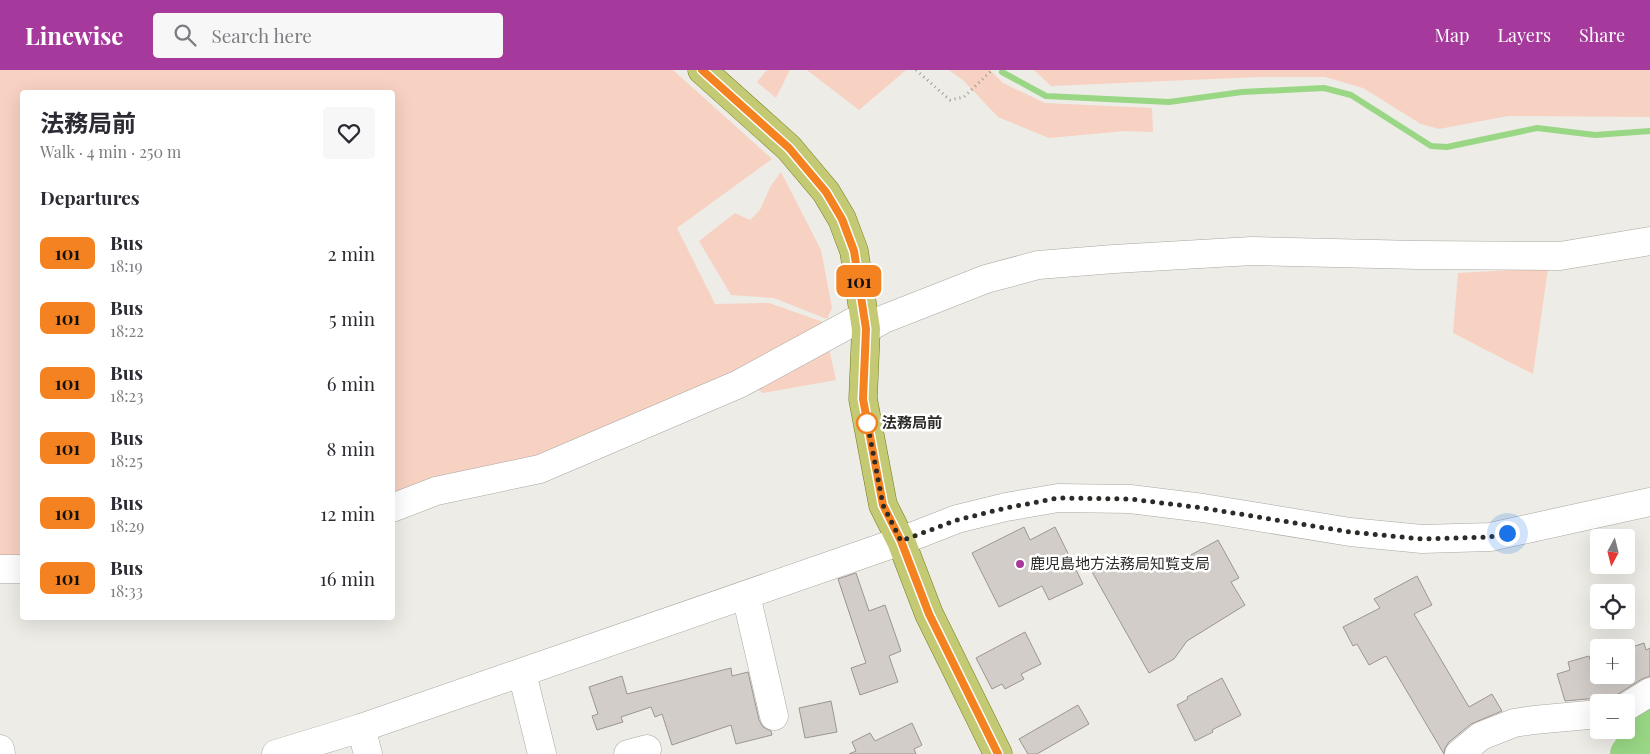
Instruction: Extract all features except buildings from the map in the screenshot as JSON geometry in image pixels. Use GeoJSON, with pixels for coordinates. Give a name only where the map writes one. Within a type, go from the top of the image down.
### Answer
{"type":"FeatureCollection","features":[{"type":"Feature","properties":{"kind":"main road"},"geometry":{"type":"LineString","coordinates":[[702,70],[789,148],[826,192],[842,219],[854,251],[865,322],[863,399],[883,505],[901,541],[929,614],[998,754]]}},
{"type":"Feature","properties":{"kind":"street"},"geometry":{"type":"LineString","coordinates":[[395,507],[436,491],[540,469],[739,384],[865,322],[884,319],[986,279],[1038,265],[1252,251],[1560,256],[1650,241]]}},
{"type":"Feature","properties":{"kind":"street"},"geometry":{"type":"LineString","coordinates":[[276,754],[364,741],[522,673],[957,520],[1058,498],[1130,499],[1203,508],[1350,532],[1422,539],[1490,537],[1650,502]]}},
{"type":"Feature","properties":{"kind":"street"},"geometry":{"type":"LineString","coordinates":[[0,569],[20,569]]}},
{"type":"Feature","properties":{"kind":"street"},"geometry":{"type":"LineString","coordinates":[[746,595],[774,716]]}},
{"type":"Feature","properties":{"kind":"street"},"geometry":{"type":"LineString","coordinates":[[522,673],[542,754]]}},
{"type":"Feature","properties":{"kind":"street"},"geometry":{"type":"LineString","coordinates":[[1635,701],[1650,692]]}},
{"type":"Feature","properties":{"kind":"street"},"geometry":{"type":"LineString","coordinates":[[1459,754],[1481,736],[1514,723],[1590,715]]}},
{"type":"Feature","properties":{"kind":"street"},"geometry":{"type":"LineString","coordinates":[[0,749],[1,754]]}},
{"type":"Feature","properties":{"kind":"path"},"geometry":{"type":"LineString","coordinates":[[916,70],[950,100],[964,97],[992,70]]}},
{"type":"Feature","properties":{"kind":"shaded area"},"geometry":{"type":"Polygon","coordinates":[[[0,70],[673,70],[772,159],[677,228],[715,304],[769,303],[823,322],[836,380],[763,393],[740,377],[539,460],[395,499],[395,90],[20,90],[20,564],[0,563],[0,70]]]}},
{"type":"Feature","properties":{"kind":"shaded area"},"geometry":{"type":"Polygon","coordinates":[[[767,70],[790,70],[776,98],[757,82],[767,70]]]}},
{"type":"Feature","properties":{"kind":"shaded area"},"geometry":{"type":"Polygon","coordinates":[[[807,70],[906,70],[859,110],[807,70]]]}},
{"type":"Feature","properties":{"kind":"shaded area"},"geometry":{"type":"Polygon","coordinates":[[[949,70],[990,70],[1003,83],[1045,103],[1152,108],[1153,132],[1125,131],[1049,138],[998,117],[964,81],[949,70]]]}},
{"type":"Feature","properties":{"kind":"shaded area"},"geometry":{"type":"Polygon","coordinates":[[[1034,70],[1650,70],[1650,117],[1508,116],[1439,129],[1421,124],[1363,88],[1325,77],[1258,77],[1051,86],[1034,70]]]}},
{"type":"Feature","properties":{"kind":"shaded area"},"geometry":{"type":"Polygon","coordinates":[[[781,172],[821,250],[832,308],[827,319],[774,298],[731,295],[699,241],[735,213],[750,220],[760,210],[770,187],[781,172]]]}},
{"type":"Feature","properties":{"kind":"shaded area"},"geometry":{"type":"Polygon","coordinates":[[[1548,268],[1533,374],[1453,333],[1458,273],[1548,268]]]}},
{"type":"Feature","properties":{"kind":"waterway"},"geometry":{"type":"LineString","coordinates":[[1002,72],[1046,96],[1169,102],[1242,92],[1324,88],[1351,95],[1431,146],[1447,147],[1537,128],[1595,135],[1650,131]]}},
{"type":"Feature","properties":{"kind":"waterway"},"geometry":{"type":"LineString","coordinates":[[1628,754],[1650,723]]}},
{"type":"Feature","properties":{"kind":"bus line","name":"101"},"geometry":{"type":"LineString","coordinates":[[702,70],[789,148],[826,192],[842,219],[854,251],[866,329],[863,399],[883,505],[901,541],[929,614],[998,754]]}},
{"type":"Feature","properties":{"kind":"place","name":"法務局前"},"geometry":{"type":"Point","coordinates":[867,423]}},
{"type":"Feature","properties":{"kind":"place","name":"鹿児島地方法務局知覧支局"},"geometry":{"type":"Point","coordinates":[1020,564]}},
{"type":"Feature","properties":{"kind":"route"},"geometry":{"type":"LineString","coordinates":[[867,423],[866,416],[883,505],[901,541],[957,520],[1058,498],[1130,499],[1203,508],[1350,532],[1422,539],[1490,537],[1507,533]]}}]}
